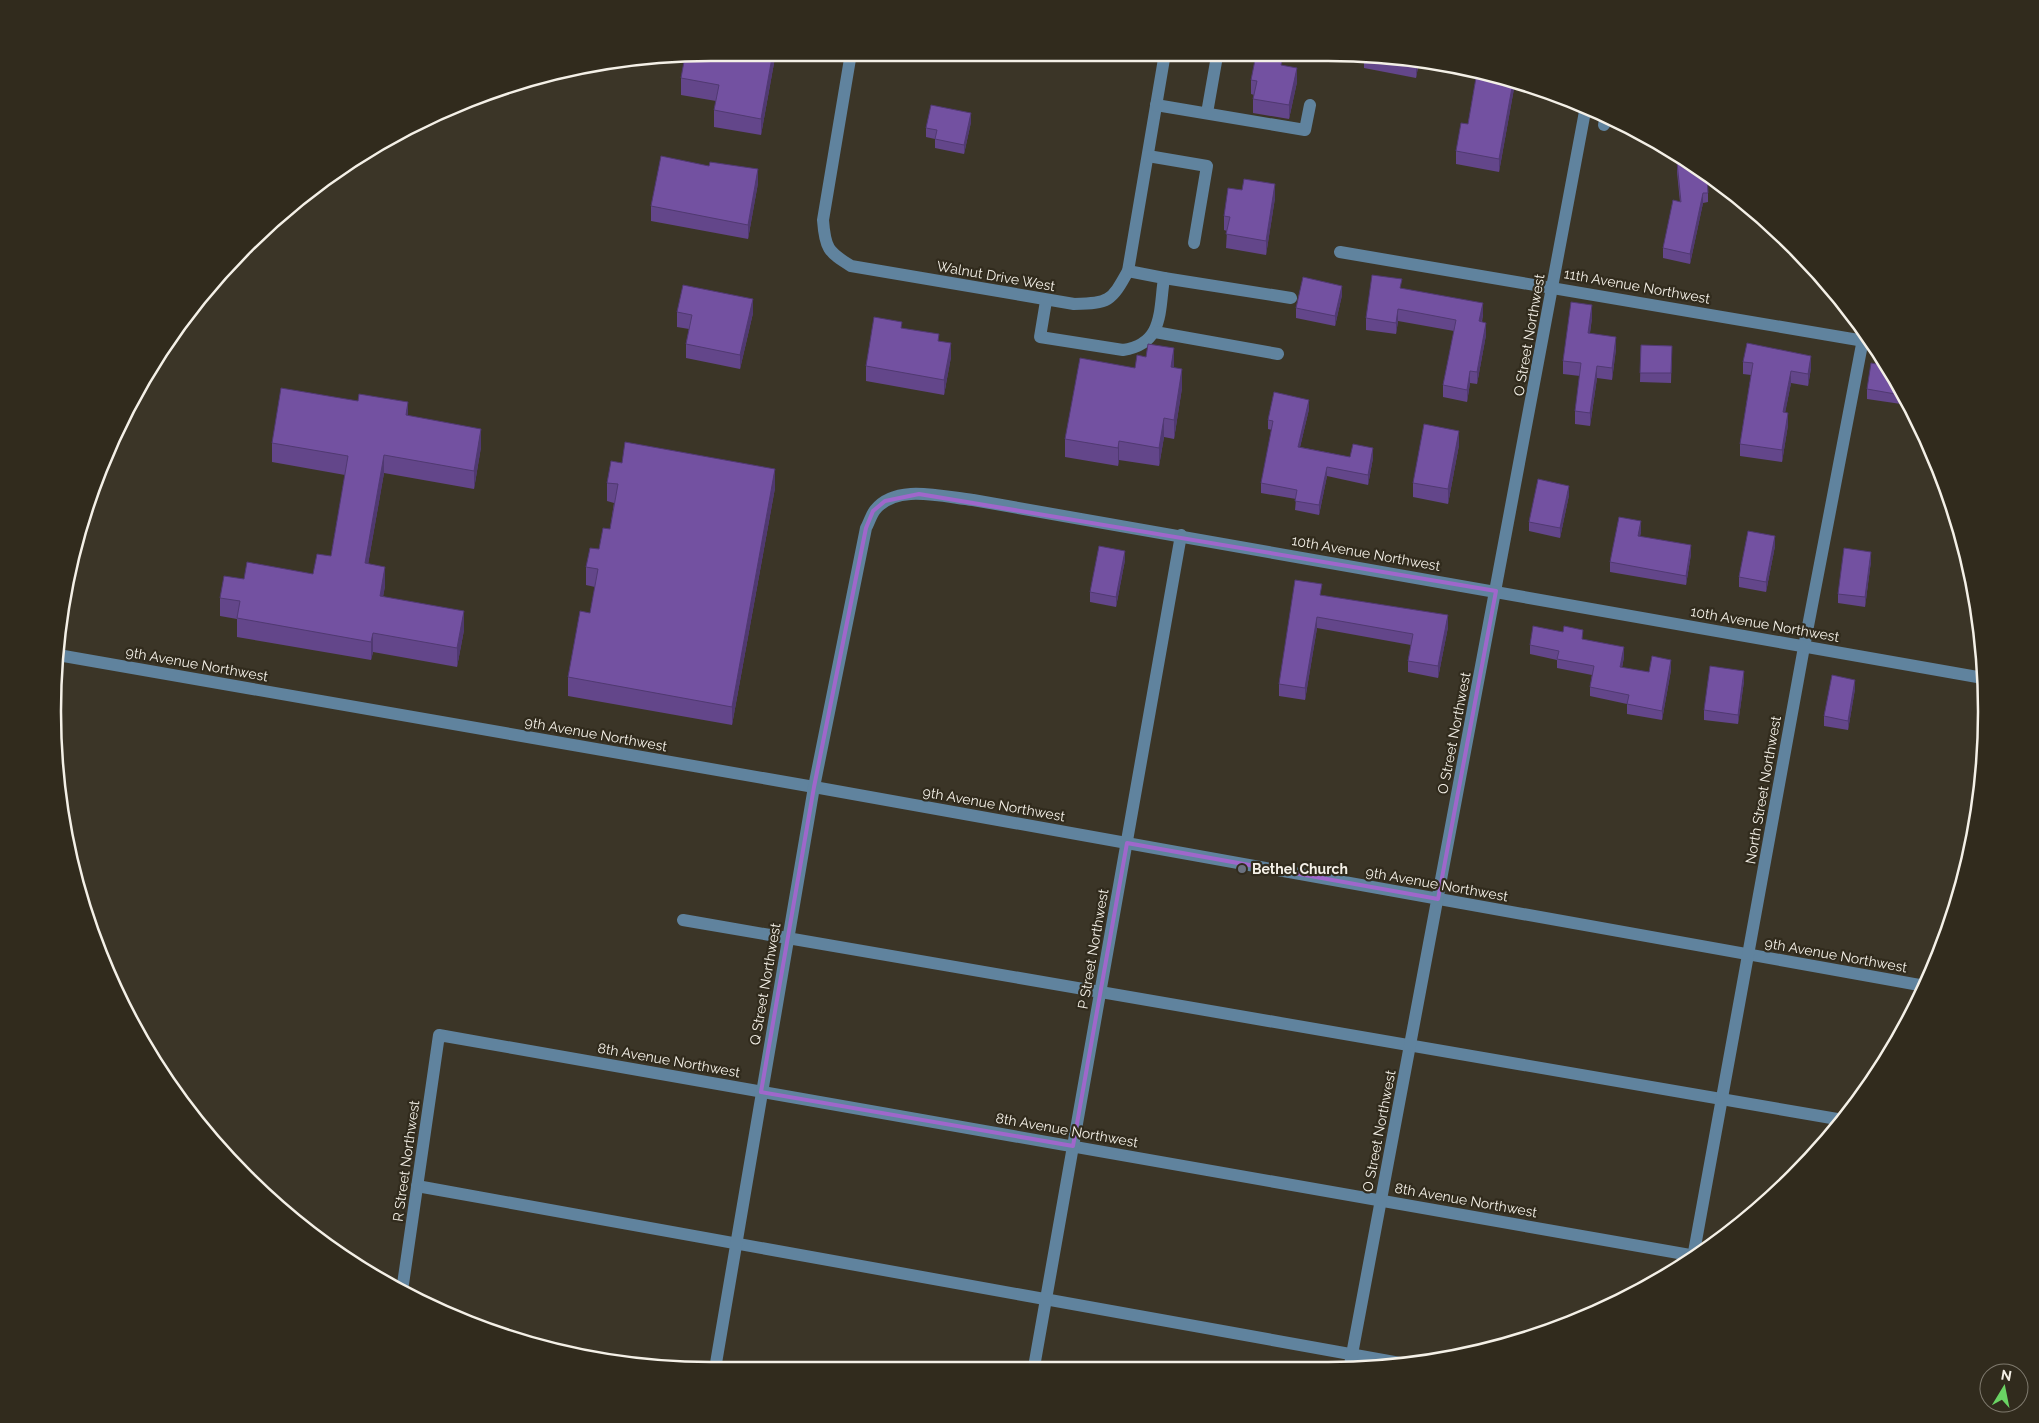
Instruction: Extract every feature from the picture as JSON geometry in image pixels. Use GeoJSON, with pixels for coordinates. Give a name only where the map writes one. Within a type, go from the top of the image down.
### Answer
{"type":"FeatureCollection","features":[{"type":"Feature","properties":{"kind":"street","name":"Walnut Drive West"},"geometry":{"type":"LineString","coordinates":[[850,61],[823,220],[824,239],[831,254],[851,266],[1046,301],[1074,304],[1100,303],[1115,294],[1128,271],[1163,61]]}},
{"type":"Feature","properties":{"kind":"street"},"geometry":{"type":"LineString","coordinates":[[1207,113],[1216,61]]}},
{"type":"Feature","properties":{"kind":"street"},"geometry":{"type":"LineString","coordinates":[[1156,105],[1305,130],[1310,105]]}},
{"type":"Feature","properties":{"kind":"street","name":"O Street Northwest"},"geometry":{"type":"LineString","coordinates":[[1351,1360],[1584,115]]}},
{"type":"Feature","properties":{"kind":"street"},"geometry":{"type":"LineString","coordinates":[[1148,156],[1207,166],[1194,243]]}},
{"type":"Feature","properties":{"kind":"street","name":"11th Avenue Northwest"},"geometry":{"type":"LineString","coordinates":[[1340,252],[1859,338]]}},
{"type":"Feature","properties":{"kind":"street"},"geometry":{"type":"LineString","coordinates":[[1128,271],[1291,298]]}},
{"type":"Feature","properties":{"kind":"street"},"geometry":{"type":"LineString","coordinates":[[1046,301],[1040,337],[1123,350],[1136,348],[1147,342],[1155,332],[1164,278]]}},
{"type":"Feature","properties":{"kind":"street"},"geometry":{"type":"LineString","coordinates":[[1155,332],[1278,354]]}},
{"type":"Feature","properties":{"kind":"street","name":"North Street Northwest"},"geometry":{"type":"LineString","coordinates":[[1695,1248],[1804,646],[1864,344]]}},
{"type":"Feature","properties":{"kind":"street","name":"10th Avenue Northwest"},"geometry":{"type":"LineString","coordinates":[[844,634],[866,528],[874,511],[884,501],[898,495],[919,494],[973,500],[1181,535],[1976,677]]}},
{"type":"Feature","properties":{"kind":"street","name":"P Street Northwest"},"geometry":{"type":"LineString","coordinates":[[1035,1362],[1181,535]]}},
{"type":"Feature","properties":{"kind":"street","name":"Q Street Northwest"},"geometry":{"type":"LineString","coordinates":[[716,1362],[814,787],[844,634]]}},
{"type":"Feature","properties":{"kind":"street","name":"9th Avenue Northwest"},"geometry":{"type":"LineString","coordinates":[[64,656],[814,787],[1917,985]]}},
{"type":"Feature","properties":{"kind":"street"},"geometry":{"type":"LineString","coordinates":[[683,920],[1834,1118]]}},
{"type":"Feature","properties":{"kind":"street","name":"8th Avenue Northwest"},"geometry":{"type":"LineString","coordinates":[[439,1035],[1686,1254]]}},
{"type":"Feature","properties":{"kind":"street","name":"R Street Northwest"},"geometry":{"type":"LineString","coordinates":[[403,1284],[439,1035]]}},
{"type":"Feature","properties":{"kind":"street"},"geometry":{"type":"LineString","coordinates":[[417,1186],[1046,1299],[1351,1360]]}},
{"type":"Feature","properties":{"kind":"highlighted area"},"geometry":{"type":"Polygon","coordinates":[[[919,494],[1496,591],[1438,899],[1127,843],[1073,1146],[761,1092],[814,787],[866,528],[873,511],[885,501],[919,494]]]}},
{"type":"Feature","properties":{"kind":"building"},"geometry":{"type":"Polygon","coordinates":[[[771,61],[761,119],[714,110],[719,85],[681,78],[684,62],[771,61]]]}},
{"type":"Feature","properties":{"kind":"building"},"geometry":{"type":"Polygon","coordinates":[[[1255,61],[1282,61],[1281,65],[1297,68],[1289,105],[1253,99],[1257,81],[1251,80],[1255,61]]]}},
{"type":"Feature","properties":{"kind":"building"},"geometry":{"type":"Polygon","coordinates":[[[1476,79],[1512,88],[1499,159],[1456,151],[1461,123],[1468,124],[1476,79]]]}},
{"type":"Feature","properties":{"kind":"building"},"geometry":{"type":"Polygon","coordinates":[[[931,105],[971,113],[964,145],[935,139],[937,130],[926,128],[931,105]]]}},
{"type":"Feature","properties":{"kind":"building"},"geometry":{"type":"Polygon","coordinates":[[[661,156],[709,166],[710,162],[758,169],[748,225],[651,206],[661,156]]]}},
{"type":"Feature","properties":{"kind":"building"},"geometry":{"type":"Polygon","coordinates":[[[1677,163],[1708,185],[1708,193],[1703,193],[1690,254],[1663,248],[1673,200],[1681,202],[1677,163]]]}},
{"type":"Feature","properties":{"kind":"building"},"geometry":{"type":"Polygon","coordinates":[[[1244,179],[1275,184],[1266,241],[1226,234],[1230,217],[1224,216],[1228,188],[1242,190],[1244,179]]]}},
{"type":"Feature","properties":{"kind":"building"},"geometry":{"type":"Polygon","coordinates":[[[1372,275],[1402,279],[1400,288],[1483,303],[1479,321],[1486,323],[1477,372],[1470,371],[1467,390],[1443,385],[1456,320],[1398,309],[1396,323],[1366,318],[1372,275]]]}},
{"type":"Feature","properties":{"kind":"building"},"geometry":{"type":"Polygon","coordinates":[[[1303,277],[1342,286],[1335,316],[1296,308],[1303,277]]]}},
{"type":"Feature","properties":{"kind":"building"},"geometry":{"type":"Polygon","coordinates":[[[683,285],[753,299],[740,355],[686,344],[692,315],[677,312],[683,285]]]}},
{"type":"Feature","properties":{"kind":"building"},"geometry":{"type":"Polygon","coordinates":[[[1571,302],[1592,305],[1588,333],[1616,337],[1612,368],[1597,366],[1590,413],[1575,411],[1581,363],[1563,361],[1571,302]]]}},
{"type":"Feature","properties":{"kind":"building"},"geometry":{"type":"Polygon","coordinates":[[[874,317],[902,322],[901,328],[939,334],[938,341],[951,343],[944,380],[866,366],[874,317]]]}},
{"type":"Feature","properties":{"kind":"building"},"geometry":{"type":"Polygon","coordinates":[[[1747,343],[1811,356],[1808,374],[1791,371],[1783,412],[1788,413],[1782,450],[1740,444],[1753,363],[1743,362],[1747,343]]]}},
{"type":"Feature","properties":{"kind":"building"},"geometry":{"type":"Polygon","coordinates":[[[1148,344],[1174,348],[1171,367],[1182,369],[1174,420],[1164,418],[1159,448],[1119,441],[1118,448],[1065,439],[1080,358],[1135,368],[1137,355],[1146,357],[1148,344]]]}},
{"type":"Feature","properties":{"kind":"building"},"geometry":{"type":"Polygon","coordinates":[[[1641,345],[1672,346],[1671,373],[1640,373],[1641,345]]]}},
{"type":"Feature","properties":{"kind":"building"},"geometry":{"type":"Polygon","coordinates":[[[1871,363],[1877,364],[1895,394],[1867,389],[1871,363]]]}},
{"type":"Feature","properties":{"kind":"building"},"geometry":{"type":"Polygon","coordinates":[[[281,388],[358,401],[359,394],[408,402],[406,415],[481,429],[474,471],[384,455],[365,563],[385,567],[380,596],[464,611],[457,648],[373,633],[371,642],[237,618],[240,601],[220,598],[224,576],[244,579],[247,562],[313,574],[317,554],[331,556],[348,456],[272,443],[281,388]]]}},
{"type":"Feature","properties":{"kind":"building"},"geometry":{"type":"Polygon","coordinates":[[[1274,392],[1309,400],[1298,447],[1350,457],[1353,444],[1373,448],[1368,475],[1327,467],[1319,505],[1295,501],[1297,490],[1261,483],[1273,421],[1268,420],[1274,392]]]}},
{"type":"Feature","properties":{"kind":"building"},"geometry":{"type":"Polygon","coordinates":[[[1424,424],[1459,431],[1448,489],[1413,483],[1424,424]]]}},
{"type":"Feature","properties":{"kind":"building"},"geometry":{"type":"Polygon","coordinates":[[[625,442],[775,469],[732,707],[568,677],[580,611],[590,613],[598,569],[586,567],[590,548],[599,549],[603,528],[610,529],[618,484],[607,483],[611,461],[622,463],[625,442]]]}},
{"type":"Feature","properties":{"kind":"building"},"geometry":{"type":"Polygon","coordinates":[[[1538,479],[1569,486],[1560,528],[1529,522],[1538,479]]]}},
{"type":"Feature","properties":{"kind":"building"},"geometry":{"type":"Polygon","coordinates":[[[1619,517],[1641,521],[1638,536],[1691,545],[1686,576],[1610,562],[1619,517]]]}},
{"type":"Feature","properties":{"kind":"building"},"geometry":{"type":"Polygon","coordinates":[[[1748,531],[1775,536],[1766,582],[1739,577],[1748,531]]]}},
{"type":"Feature","properties":{"kind":"building"},"geometry":{"type":"Polygon","coordinates":[[[1099,546],[1125,551],[1116,597],[1090,592],[1099,546]]]}},
{"type":"Feature","properties":{"kind":"building"},"geometry":{"type":"Polygon","coordinates":[[[1844,548],[1871,552],[1865,597],[1838,594],[1844,548]]]}},
{"type":"Feature","properties":{"kind":"building"},"geometry":{"type":"Polygon","coordinates":[[[1295,580],[1322,584],[1320,595],[1448,615],[1438,666],[1408,661],[1413,634],[1317,617],[1305,688],[1279,684],[1295,580]]]}},
{"type":"Feature","properties":{"kind":"building"},"geometry":{"type":"Polygon","coordinates":[[[1533,626],[1563,632],[1564,626],[1583,630],[1582,639],[1624,647],[1620,667],[1649,672],[1652,656],[1671,660],[1662,711],[1627,704],[1629,695],[1590,687],[1594,666],[1557,659],[1559,651],[1530,645],[1533,626]]]}},
{"type":"Feature","properties":{"kind":"building"},"geometry":{"type":"Polygon","coordinates":[[[1710,666],[1744,671],[1738,715],[1704,710],[1710,666]]]}},
{"type":"Feature","properties":{"kind":"building"},"geometry":{"type":"Polygon","coordinates":[[[1832,675],[1855,680],[1848,721],[1824,716],[1832,675]]]}},
{"type":"Feature","properties":{"kind":"place","name":"Bethel Church"},"geometry":{"type":"Point","coordinates":[1242,869]}}]}
